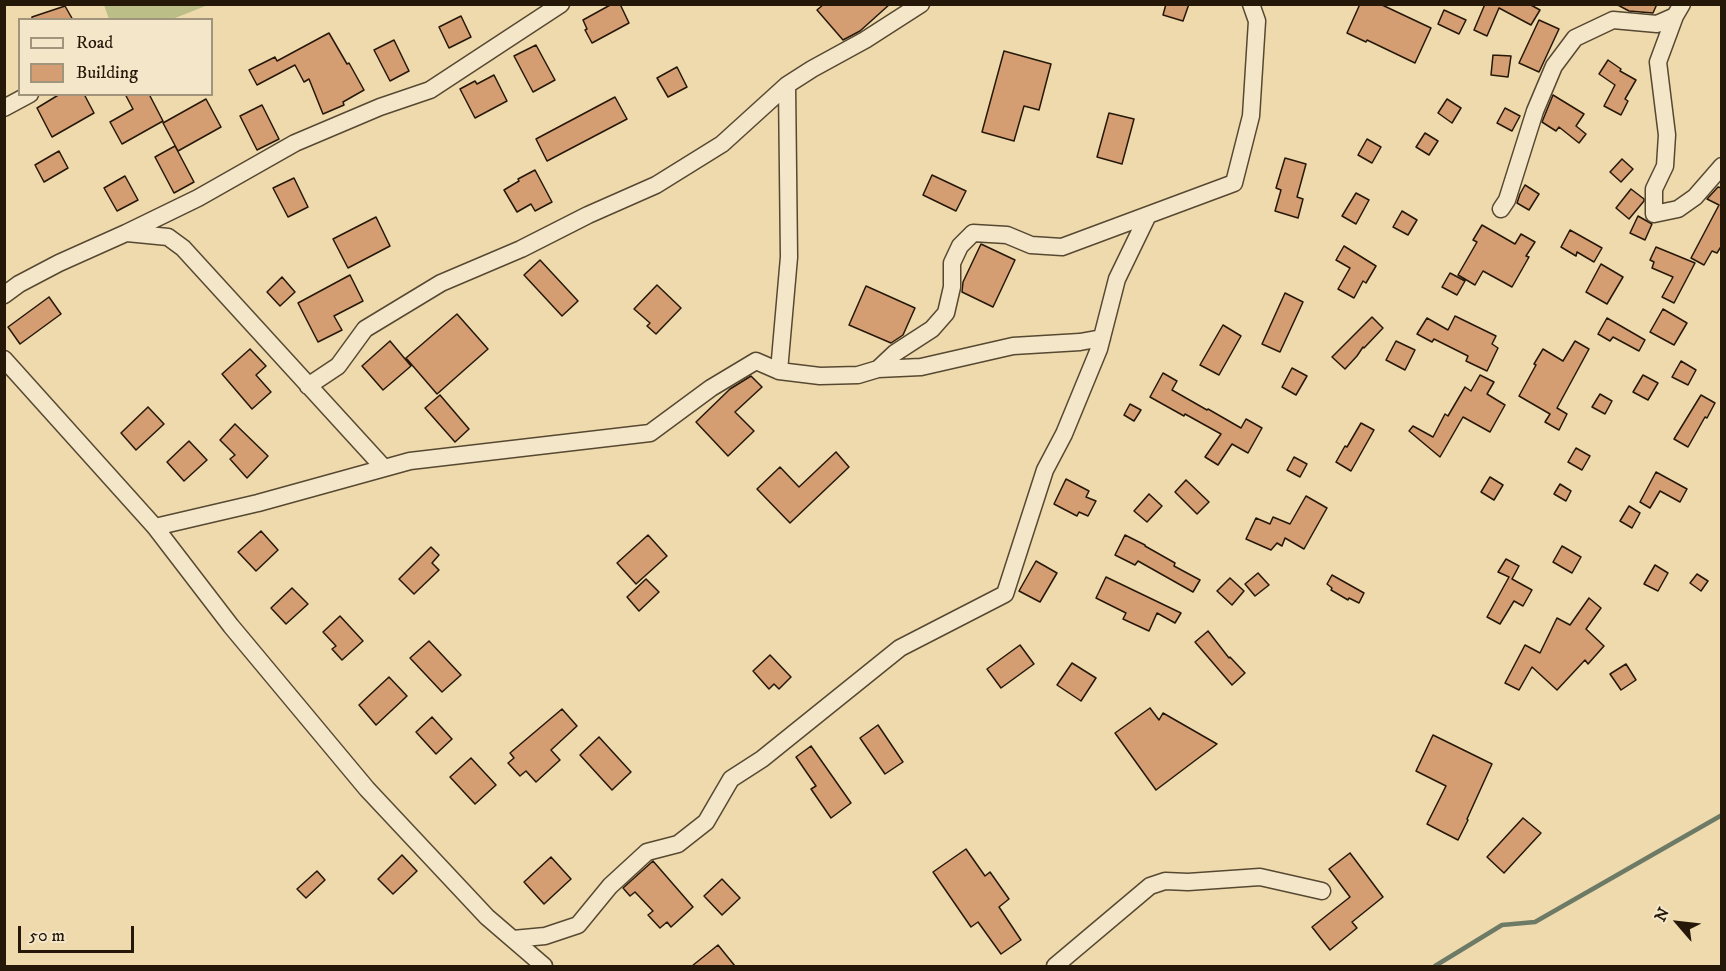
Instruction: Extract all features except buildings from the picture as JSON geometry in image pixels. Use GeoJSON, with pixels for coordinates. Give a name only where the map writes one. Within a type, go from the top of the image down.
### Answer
{"type":"FeatureCollection","features":[{"type":"Feature","properties":{"kind":"street"},"geometry":{"type":"LineString","coordinates":[[4,295],[19,284],[59,263],[208,192],[295,143],[380,106],[430,90],[561,4]]}},
{"type":"Feature","properties":{"kind":"street"},"geometry":{"type":"LineString","coordinates":[[308,386],[338,366],[365,329],[441,283],[521,249],[588,215],[656,185],[722,144],[787,85],[865,40],[921,4]]}},
{"type":"Feature","properties":{"kind":"street"},"geometry":{"type":"LineString","coordinates":[[1251,4],[1257,21]]}},
{"type":"Feature","properties":{"kind":"street"},"geometry":{"type":"LineString","coordinates":[[878,369],[895,353],[932,329],[946,313],[952,287],[952,263],[960,246],[973,233],[1006,235],[1031,244],[1062,248],[1234,183],[1251,116],[1257,21],[1264,4]]}},
{"type":"Feature","properties":{"kind":"street"},"geometry":{"type":"LineString","coordinates":[[1678,10],[1658,62],[1667,135],[1665,166],[1654,189],[1654,214],[1678,209],[1695,197],[1722,166]]}},
{"type":"Feature","properties":{"kind":"street"},"geometry":{"type":"LineString","coordinates":[[1501,209],[1507,200],[1539,102],[1554,66],[1575,38],[1613,20],[1657,24],[1678,10]]}},
{"type":"Feature","properties":{"kind":"street"},"geometry":{"type":"LineString","coordinates":[[778,371],[789,257],[787,85]]}},
{"type":"Feature","properties":{"kind":"street"},"geometry":{"type":"LineString","coordinates":[[4,108],[26,96]]}},
{"type":"Feature","properties":{"kind":"street"},"geometry":{"type":"LineString","coordinates":[[513,939],[545,936],[578,925],[610,886],[647,852],[678,844],[706,822],[731,779],[762,759],[900,648],[1005,594],[1045,471],[1064,434],[1099,349],[1117,279],[1148,215]]}},
{"type":"Feature","properties":{"kind":"street"},"geometry":{"type":"LineString","coordinates":[[126,233],[168,237],[183,248],[384,468]]}},
{"type":"Feature","properties":{"kind":"street"},"geometry":{"type":"LineString","coordinates":[[156,527],[410,461],[650,433],[711,388],[756,361],[778,371],[820,376],[858,375],[878,369],[921,367],[1013,346],[1080,342],[1102,338]]}},
{"type":"Feature","properties":{"kind":"street"},"geometry":{"type":"LineString","coordinates":[[4,359],[156,527],[231,626],[367,789],[487,917],[544,966]]}},
{"type":"Feature","properties":{"kind":"street"},"geometry":{"type":"LineString","coordinates":[[1055,966],[1150,885],[1165,881],[1188,882],[1260,877],[1322,891]]}},
{"type":"Feature","properties":{"kind":"green space"},"geometry":{"type":"Polygon","coordinates":[[[104,4],[208,5],[175,18],[109,18],[104,4]]]}},
{"type":"Feature","properties":{"kind":"waterway"},"geometry":{"type":"LineString","coordinates":[[1435,966],[1502,925],[1535,922],[1722,815]]}}]}
